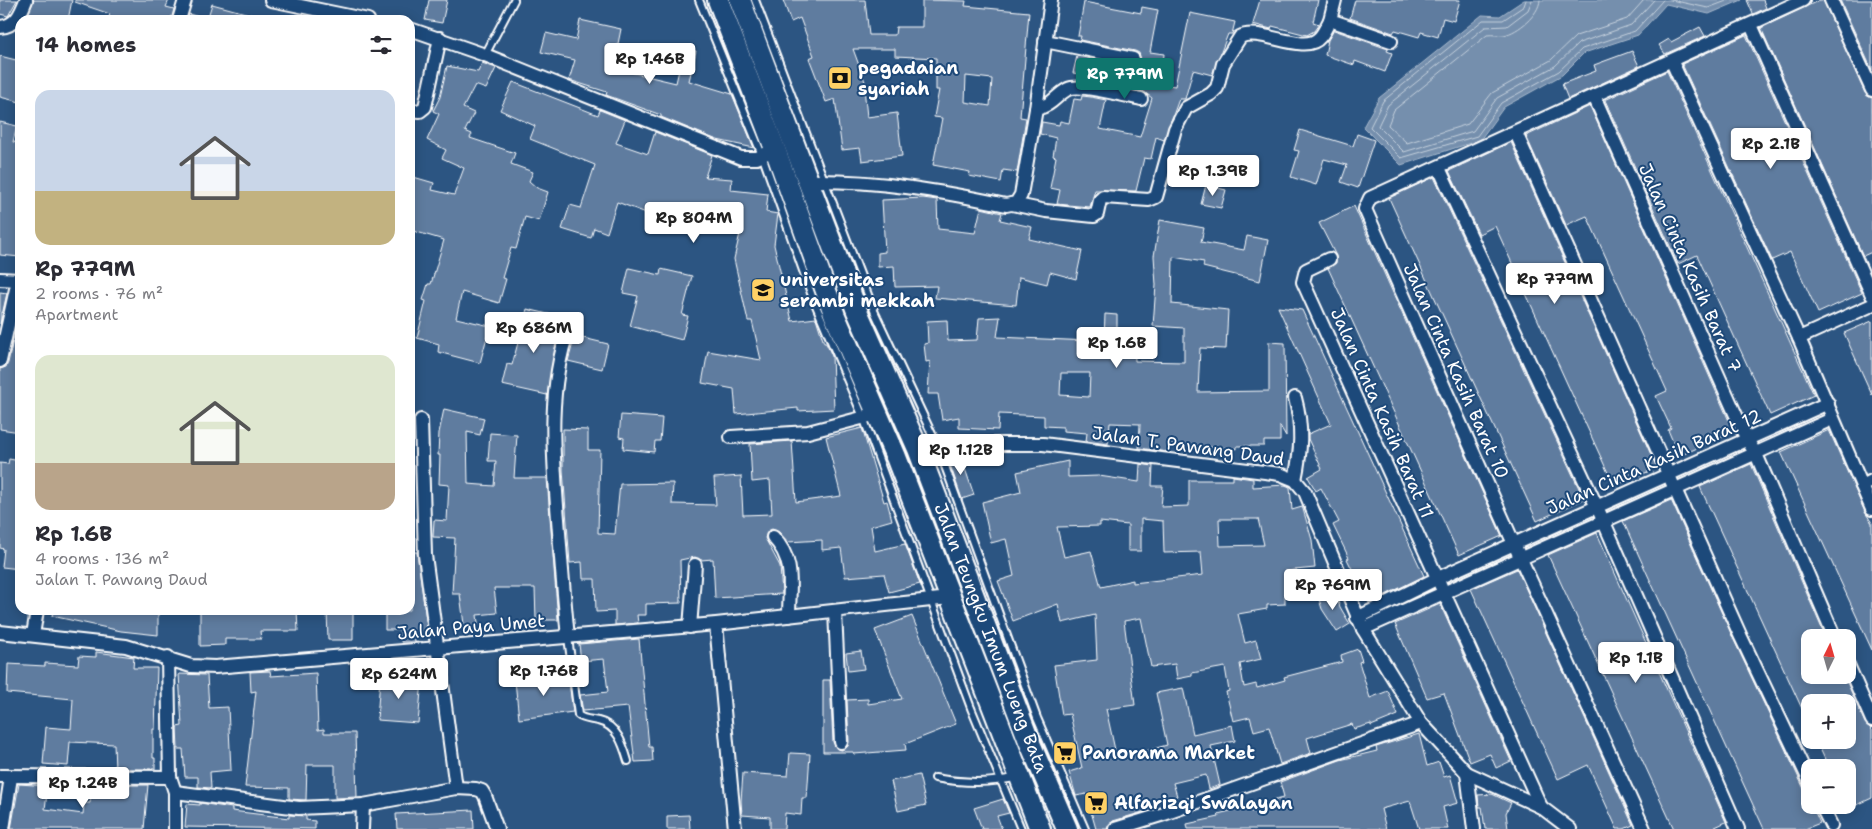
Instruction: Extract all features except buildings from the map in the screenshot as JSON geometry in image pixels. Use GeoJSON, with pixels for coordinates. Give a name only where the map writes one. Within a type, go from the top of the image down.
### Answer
{"type":"FeatureCollection","features":[{"type":"Feature","properties":{"kind":"highway","name":"Jalan Teungku Imum Lueng Bata"},"geometry":{"type":"LineString","coordinates":[[718,0],[768,152],[835,316],[870,416],[940,599],[1010,779],[1040,829]]}},
{"type":"Feature","properties":{"kind":"highway","name":"Jalan Teungku Imum Lueng Bata"},"geometry":{"type":"LineString","coordinates":[[740,0],[816,181],[857,311],[918,449],[1029,741],[1068,829]]}},
{"type":"Feature","properties":{"kind":"highway"},"geometry":{"type":"LineString","coordinates":[[835,316],[857,311]]}},
{"type":"Feature","properties":{"kind":"street"},"geometry":{"type":"LineString","coordinates":[[20,15],[26,0]]}},
{"type":"Feature","properties":{"kind":"street"},"geometry":{"type":"LineString","coordinates":[[180,15],[185,0]]}},
{"type":"Feature","properties":{"kind":"street"},"geometry":{"type":"LineString","coordinates":[[271,0],[309,4],[350,15]]}},
{"type":"Feature","properties":{"kind":"street"},"geometry":{"type":"LineString","coordinates":[[816,181],[888,183],[931,189],[1006,205],[1016,203],[1021,195],[1036,109],[1051,0]]}},
{"type":"Feature","properties":{"kind":"street"},"geometry":{"type":"LineString","coordinates":[[1012,204],[1046,211],[1094,216],[1103,197],[1149,200],[1156,197],[1175,129],[1186,108],[1211,94],[1217,88],[1224,64],[1240,36],[1250,34],[1308,43],[1320,38],[1330,20],[1335,0]]}},
{"type":"Feature","properties":{"kind":"street"},"geometry":{"type":"LineString","coordinates":[[1738,829],[1603,520],[1439,168],[1803,0]]}},
{"type":"Feature","properties":{"kind":"street"},"geometry":{"type":"LineString","coordinates":[[1832,1],[1872,90]]}},
{"type":"Feature","properties":{"kind":"street"},"geometry":{"type":"LineString","coordinates":[[1330,20],[1391,41]]}},
{"type":"Feature","properties":{"kind":"street"},"geometry":{"type":"LineString","coordinates":[[0,28],[8,26],[15,21]]}},
{"type":"Feature","properties":{"kind":"street"},"geometry":{"type":"LineString","coordinates":[[1752,25],[1872,295]]}},
{"type":"Feature","properties":{"kind":"street"},"geometry":{"type":"LineString","coordinates":[[415,30],[485,55],[722,151],[748,159],[768,152]]}},
{"type":"Feature","properties":{"kind":"street"},"geometry":{"type":"LineString","coordinates":[[415,110],[420,111],[425,107],[440,38]]}},
{"type":"Feature","properties":{"kind":"street"},"geometry":{"type":"LineString","coordinates":[[1045,41],[1133,59]]}},
{"type":"Feature","properties":{"kind":"street"},"geometry":{"type":"LineString","coordinates":[[1672,62],[1799,338],[1828,403],[1832,419],[1867,484],[1872,509]]}},
{"type":"Feature","properties":{"kind":"street"},"geometry":{"type":"LineString","coordinates":[[1036,109],[1049,106],[1064,92],[1074,87],[1141,99]]}},
{"type":"Feature","properties":{"kind":"street","name":"Jalan Cinta Kasih Barat 7"},"geometry":{"type":"LineString","coordinates":[[1594,96],[1747,440],[1756,454],[1831,629]]}},
{"type":"Feature","properties":{"kind":"street"},"geometry":{"type":"LineString","coordinates":[[1516,133],[1670,474],[1741,637],[1801,763]]}},
{"type":"Feature","properties":{"kind":"street","name":"Jalan Cinta Kasih Barat 10"},"geometry":{"type":"LineString","coordinates":[[1439,168],[1370,198],[1367,201],[1366,212],[1644,829]]}},
{"type":"Feature","properties":{"kind":"street","name":"Jalan Cinta Kasih Barat 11"},"geometry":{"type":"LineString","coordinates":[[1329,259],[1306,270],[1303,282],[1541,807]]}},
{"type":"Feature","properties":{"kind":"street"},"geometry":{"type":"LineString","coordinates":[[0,279],[15,280]]}},
{"type":"Feature","properties":{"kind":"street"},"geometry":{"type":"LineString","coordinates":[[0,361],[15,297]]}},
{"type":"Feature","properties":{"kind":"street"},"geometry":{"type":"LineString","coordinates":[[1799,338],[1872,305]]}},
{"type":"Feature","properties":{"kind":"street"},"geometry":{"type":"LineString","coordinates":[[568,637],[555,481],[552,419],[556,374],[569,327]]}},
{"type":"Feature","properties":{"kind":"street"},"geometry":{"type":"LineString","coordinates":[[1295,398],[1300,415],[1302,441],[1295,480]]}},
{"type":"Feature","properties":{"kind":"street","name":"Jalan Cinta Kasih Barat 12"},"geometry":{"type":"LineString","coordinates":[[1360,624],[1438,578],[1828,403]]}},
{"type":"Feature","properties":{"kind":"street"},"geometry":{"type":"LineString","coordinates":[[731,437],[808,432],[870,416]]}},
{"type":"Feature","properties":{"kind":"street"},"geometry":{"type":"LineString","coordinates":[[1360,624],[1445,593],[1603,520],[1676,490],[1832,419]]}},
{"type":"Feature","properties":{"kind":"street"},"geometry":{"type":"LineString","coordinates":[[420,420],[425,555],[456,788]]}},
{"type":"Feature","properties":{"kind":"street","name":"Jalan T. Pawang Daud"},"geometry":{"type":"LineString","coordinates":[[918,449],[1043,444],[1280,474],[1295,480],[1305,492],[1360,624],[1421,724],[1467,773]]}},
{"type":"Feature","properties":{"kind":"street"},"geometry":{"type":"LineString","coordinates":[[773,538],[784,549],[788,562],[789,616]]}},
{"type":"Feature","properties":{"kind":"street"},"geometry":{"type":"LineString","coordinates":[[690,626],[695,565]]}},
{"type":"Feature","properties":{"kind":"street","name":"Jalan Paya Umet"},"geometry":{"type":"LineString","coordinates":[[0,632],[126,646],[191,666],[215,667],[716,624],[940,599]]}},
{"type":"Feature","properties":{"kind":"street"},"geometry":{"type":"LineString","coordinates":[[835,611],[842,742]]}},
{"type":"Feature","properties":{"kind":"street"},"geometry":{"type":"LineString","coordinates":[[33,635],[36,615]]}},
{"type":"Feature","properties":{"kind":"street"},"geometry":{"type":"LineString","coordinates":[[716,624],[735,829]]}},
{"type":"Feature","properties":{"kind":"street"},"geometry":{"type":"LineString","coordinates":[[168,658],[170,777],[175,792],[175,829]]}},
{"type":"Feature","properties":{"kind":"street"},"geometry":{"type":"LineString","coordinates":[[1856,683],[1872,720]]}},
{"type":"Feature","properties":{"kind":"street"},"geometry":{"type":"LineString","coordinates":[[1115,829],[1164,814],[1421,724]]}},
{"type":"Feature","properties":{"kind":"street"},"geometry":{"type":"LineString","coordinates":[[1467,773],[1541,807],[1570,829]]}},
{"type":"Feature","properties":{"kind":"street"},"geometry":{"type":"LineString","coordinates":[[1467,773],[1474,829]]}},
{"type":"Feature","properties":{"kind":"street"},"geometry":{"type":"LineString","coordinates":[[3,829],[6,777],[170,777]]}},
{"type":"Feature","properties":{"kind":"street"},"geometry":{"type":"LineString","coordinates":[[175,792],[300,808],[363,805],[456,788],[482,791],[489,802],[497,829]]}},
{"type":"Feature","properties":{"kind":"street"},"geometry":{"type":"LineString","coordinates":[[362,829],[363,805]]}},
{"type":"Feature","properties":{"kind":"street"},"geometry":{"type":"LineString","coordinates":[[1826,814],[1831,825]]}},
{"type":"Feature","properties":{"kind":"lane"},"geometry":{"type":"LineString","coordinates":[[485,55],[514,0]]}},
{"type":"Feature","properties":{"kind":"lane"},"geometry":{"type":"LineString","coordinates":[[699,0],[768,152],[812,296],[870,416]]}},
{"type":"Feature","properties":{"kind":"lane"},"geometry":{"type":"LineString","coordinates":[[755,0],[816,181],[938,447],[1037,718],[1086,829]]}},
{"type":"Feature","properties":{"kind":"lane"},"geometry":{"type":"LineString","coordinates":[[568,637],[578,716],[603,722],[620,736],[628,761]]}},
{"type":"Feature","properties":{"kind":"lane"},"geometry":{"type":"LineString","coordinates":[[935,778],[975,783],[1010,779],[1021,829]]}},
{"type":"Feature","properties":{"kind":"water"},"geometry":{"type":"Polygon","coordinates":[[[1524,0],[1742,0],[1709,14],[1666,4],[1638,35],[1584,53],[1562,75],[1504,107],[1480,140],[1401,165],[1363,127],[1379,98],[1482,15],[1500,16],[1524,0]]]}},
{"type":"Feature","properties":{"kind":"place","name":"pegadaian syariah"},"geometry":{"type":"Point","coordinates":[840,78]}},
{"type":"Feature","properties":{"kind":"place","name":"universitas serambi mekkah"},"geometry":{"type":"Point","coordinates":[763,290]}},
{"type":"Feature","properties":{"kind":"place","name":"Panorama Market"},"geometry":{"type":"Point","coordinates":[1065,753]}},
{"type":"Feature","properties":{"kind":"place","name":"Alfarizqi Swalayan"},"geometry":{"type":"Point","coordinates":[1096,803]}}]}
